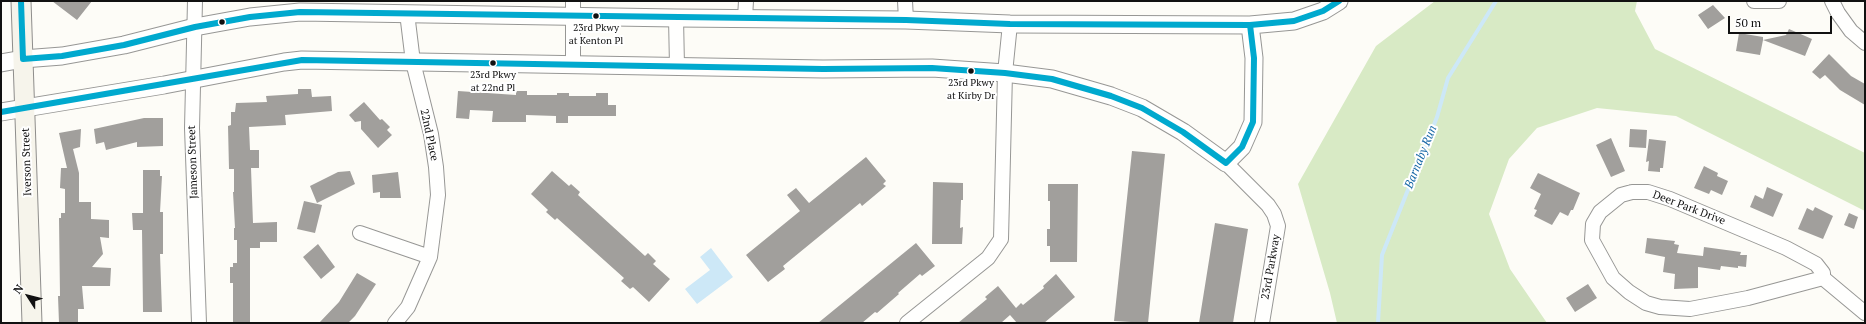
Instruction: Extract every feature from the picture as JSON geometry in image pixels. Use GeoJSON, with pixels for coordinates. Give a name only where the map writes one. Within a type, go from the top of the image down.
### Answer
{"type":"FeatureCollection","features":[{"type":"Feature","properties":{"kind":"main road","name":"Iverson Street"},"geometry":{"type":"LineString","coordinates":[[21,1],[32,323]]}},
{"type":"Feature","properties":{"kind":"street","name":"Jameson Street"},"geometry":{"type":"LineString","coordinates":[[195,1],[192,128],[199,323]]}},
{"type":"Feature","properties":{"kind":"street"},"geometry":{"type":"LineString","coordinates":[[745,18],[746,1]]}},
{"type":"Feature","properties":{"kind":"street"},"geometry":{"type":"LineString","coordinates":[[905,1],[906,20]]}},
{"type":"Feature","properties":{"kind":"street"},"geometry":{"type":"LineString","coordinates":[[1,63],[24,59],[62,56],[108,48],[195,27],[250,17],[300,12],[407,13],[573,8],[676,18],[906,20],[1010,24],[1250,25],[1294,21],[1322,11],[1340,1]]}},
{"type":"Feature","properties":{"kind":"street"},"geometry":{"type":"LineString","coordinates":[[1754,1],[1779,1]]}},
{"type":"Feature","properties":{"kind":"street"},"geometry":{"type":"LineString","coordinates":[[1832,1],[1838,13],[1851,31],[1865,43]]}},
{"type":"Feature","properties":{"kind":"street"},"geometry":{"type":"LineString","coordinates":[[573,8],[573,65]]}},
{"type":"Feature","properties":{"kind":"street","name":"22nd Place"},"geometry":{"type":"LineString","coordinates":[[395,323],[408,307],[430,257],[438,195],[436,167],[431,134],[413,62],[407,13]]}},
{"type":"Feature","properties":{"kind":"street"},"geometry":{"type":"LineString","coordinates":[[676,18],[677,66]]}},
{"type":"Feature","properties":{"kind":"street"},"geometry":{"type":"LineString","coordinates":[[907,323],[988,258],[1001,239],[1005,73],[1010,24]]}},
{"type":"Feature","properties":{"kind":"street"},"geometry":{"type":"LineString","coordinates":[[1226,163],[1242,147],[1253,122],[1254,58],[1250,25]]}},
{"type":"Feature","properties":{"kind":"street","name":"23rd Parkway"},"geometry":{"type":"LineString","coordinates":[[1,112],[284,62],[413,62],[823,69],[932,68],[1005,73],[1059,81],[1111,96],[1142,108],[1183,132],[1226,163],[1268,205],[1274,214],[1278,226],[1262,323]]}},
{"type":"Feature","properties":{"kind":"street","name":"Deer Park Drive"},"geometry":{"type":"LineString","coordinates":[[1823,278],[1748,298],[1690,309],[1660,307],[1646,303],[1629,292],[1613,278],[1594,246],[1591,233],[1593,224],[1600,212],[1609,203],[1621,195],[1632,192],[1648,192],[1670,199],[1786,248],[1816,264],[1823,273],[1823,278],[1865,313]]}},
{"type":"Feature","properties":{"kind":"street"},"geometry":{"type":"LineString","coordinates":[[360,233],[430,257]]}},
{"type":"Feature","properties":{"kind":"green space"},"geometry":{"type":"Polygon","coordinates":[[[1435,1],[1637,1],[1635,11],[1655,49],[1865,153],[1865,211],[1676,116],[1597,108],[1537,128],[1509,159],[1489,214],[1510,269],[1547,323],[1337,323],[1330,293],[1298,184],[1376,46],[1435,1]]]}},
{"type":"Feature","properties":{"kind":"water"},"geometry":{"type":"Polygon","coordinates":[[[711,248],[733,277],[697,304],[685,289],[710,270],[700,257],[711,248]]]}},
{"type":"Feature","properties":{"kind":"building"},"geometry":{"type":"Polygon","coordinates":[[[52,1],[92,1],[77,20],[52,1]]]}},
{"type":"Feature","properties":{"kind":"building"},"geometry":{"type":"Polygon","coordinates":[[[1713,5],[1725,18],[1708,29],[1698,15],[1713,5]]]}},
{"type":"Feature","properties":{"kind":"building"},"geometry":{"type":"Polygon","coordinates":[[[1789,29],[1812,39],[1805,56],[1763,40],[1786,35],[1789,29]]]}},
{"type":"Feature","properties":{"kind":"building"},"geometry":{"type":"Polygon","coordinates":[[[1739,33],[1763,37],[1760,55],[1736,51],[1739,33]]]}},
{"type":"Feature","properties":{"kind":"building"},"geometry":{"type":"Polygon","coordinates":[[[1829,54],[1851,76],[1865,84],[1865,105],[1840,90],[1825,75],[1820,79],[1812,72],[1829,54]]]}},
{"type":"Feature","properties":{"kind":"building"},"geometry":{"type":"Polygon","coordinates":[[[298,89],[311,89],[312,97],[331,96],[332,111],[285,115],[286,125],[249,127],[250,150],[259,150],[259,168],[251,168],[253,223],[277,222],[277,242],[260,242],[260,248],[250,248],[250,323],[233,323],[233,283],[230,283],[230,267],[233,267],[233,263],[237,263],[237,240],[234,240],[234,169],[229,169],[228,126],[231,125],[231,112],[235,112],[236,103],[267,102],[266,96],[298,94],[298,89]]]}},
{"type":"Feature","properties":{"kind":"building"},"geometry":{"type":"Polygon","coordinates":[[[458,91],[516,95],[516,91],[527,91],[527,95],[557,95],[557,93],[569,93],[569,96],[596,96],[596,93],[608,93],[608,105],[616,105],[616,116],[568,116],[568,123],[556,123],[556,116],[526,115],[526,122],[492,122],[493,111],[470,110],[469,119],[456,118],[458,91]]]}},
{"type":"Feature","properties":{"kind":"building"},"geometry":{"type":"Polygon","coordinates":[[[364,102],[380,120],[382,119],[390,127],[387,130],[392,135],[378,148],[361,129],[361,121],[355,122],[349,115],[364,102]]]}},
{"type":"Feature","properties":{"kind":"building"},"geometry":{"type":"Polygon","coordinates":[[[144,118],[163,118],[163,146],[137,147],[137,142],[106,150],[104,142],[96,144],[94,129],[144,118]]]}},
{"type":"Feature","properties":{"kind":"building"},"geometry":{"type":"Polygon","coordinates":[[[81,129],[80,147],[73,149],[79,173],[79,202],[91,202],[91,219],[109,220],[109,238],[100,237],[103,254],[92,267],[111,268],[110,286],[82,286],[84,309],[78,309],[78,323],[59,323],[59,218],[61,218],[61,213],[65,213],[65,189],[60,188],[61,168],[67,168],[59,133],[81,129]]]}},
{"type":"Feature","properties":{"kind":"building"},"geometry":{"type":"Polygon","coordinates":[[[1630,129],[1647,130],[1646,148],[1629,147],[1630,129]]]}},
{"type":"Feature","properties":{"kind":"building"},"geometry":{"type":"Polygon","coordinates":[[[1611,138],[1625,171],[1611,177],[1596,145],[1611,138]]]}},
{"type":"Feature","properties":{"kind":"building"},"geometry":{"type":"Polygon","coordinates":[[[1649,139],[1666,141],[1663,168],[1660,168],[1660,172],[1648,171],[1649,161],[1646,162],[1649,139]]]}},
{"type":"Feature","properties":{"kind":"building"},"geometry":{"type":"Polygon","coordinates":[[[1132,151],[1165,154],[1148,323],[1114,321],[1132,151]]]}},
{"type":"Feature","properties":{"kind":"building"},"geometry":{"type":"Polygon","coordinates":[[[866,157],[886,181],[883,184],[886,186],[862,206],[860,203],[783,266],[785,269],[768,282],[746,255],[800,211],[787,195],[796,188],[809,203],[866,157]]]}},
{"type":"Feature","properties":{"kind":"building"},"geometry":{"type":"Polygon","coordinates":[[[1704,166],[1718,173],[1717,176],[1728,181],[1722,195],[1711,190],[1709,194],[1694,188],[1704,166]]]}},
{"type":"Feature","properties":{"kind":"building"},"geometry":{"type":"Polygon","coordinates":[[[143,170],[160,170],[160,176],[162,176],[160,212],[163,212],[163,254],[160,254],[162,312],[143,312],[142,230],[133,230],[132,213],[143,213],[143,170]]]}},
{"type":"Feature","properties":{"kind":"building"},"geometry":{"type":"Polygon","coordinates":[[[350,171],[355,184],[317,203],[310,186],[338,172],[350,171]]]}},
{"type":"Feature","properties":{"kind":"building"},"geometry":{"type":"Polygon","coordinates":[[[552,171],[569,186],[571,184],[580,192],[578,195],[645,256],[648,253],[656,261],[653,264],[670,279],[649,302],[633,287],[630,289],[621,281],[624,278],[557,218],[555,220],[546,212],[548,210],[531,194],[552,171]]]}},
{"type":"Feature","properties":{"kind":"building"},"geometry":{"type":"Polygon","coordinates":[[[398,172],[401,198],[380,198],[380,192],[373,193],[372,175],[398,172]]]}},
{"type":"Feature","properties":{"kind":"building"},"geometry":{"type":"Polygon","coordinates":[[[1538,173],[1580,193],[1573,210],[1571,210],[1568,216],[1560,212],[1552,225],[1534,216],[1537,210],[1534,209],[1541,194],[1530,188],[1538,173]]]}},
{"type":"Feature","properties":{"kind":"building"},"geometry":{"type":"Polygon","coordinates":[[[933,182],[963,183],[960,228],[963,227],[962,244],[932,244],[933,182]]]}},
{"type":"Feature","properties":{"kind":"building"},"geometry":{"type":"Polygon","coordinates":[[[1048,184],[1078,184],[1077,262],[1050,262],[1050,246],[1047,246],[1047,229],[1050,229],[1050,201],[1048,201],[1048,184]]]}},
{"type":"Feature","properties":{"kind":"building"},"geometry":{"type":"Polygon","coordinates":[[[1767,187],[1783,194],[1773,217],[1750,207],[1755,195],[1763,199],[1767,187]]]}},
{"type":"Feature","properties":{"kind":"building"},"geometry":{"type":"Polygon","coordinates":[[[304,201],[322,205],[315,233],[297,229],[304,201]]]}},
{"type":"Feature","properties":{"kind":"building"},"geometry":{"type":"Polygon","coordinates":[[[1815,207],[1833,216],[1823,239],[1798,229],[1807,208],[1813,211],[1815,207]]]}},
{"type":"Feature","properties":{"kind":"building"},"geometry":{"type":"Polygon","coordinates":[[[1849,213],[1858,217],[1854,229],[1844,225],[1849,213]]]}},
{"type":"Feature","properties":{"kind":"building"},"geometry":{"type":"Polygon","coordinates":[[[1215,223],[1248,229],[1233,323],[1199,323],[1215,223]]]}},
{"type":"Feature","properties":{"kind":"building"},"geometry":{"type":"Polygon","coordinates":[[[1647,238],[1675,241],[1674,244],[1679,245],[1677,253],[1703,256],[1704,247],[1741,252],[1740,255],[1747,255],[1746,267],[1738,266],[1738,268],[1721,266],[1720,270],[1698,267],[1698,288],[1674,289],[1675,274],[1663,272],[1665,257],[1645,253],[1647,238]]]}},
{"type":"Feature","properties":{"kind":"building"},"geometry":{"type":"Polygon","coordinates":[[[916,243],[935,266],[922,276],[920,274],[877,313],[875,312],[862,323],[818,323],[916,243]]]}},
{"type":"Feature","properties":{"kind":"building"},"geometry":{"type":"Polygon","coordinates":[[[318,244],[335,267],[321,279],[303,257],[318,244]]]}},
{"type":"Feature","properties":{"kind":"building"},"geometry":{"type":"Polygon","coordinates":[[[357,273],[376,284],[355,316],[348,323],[319,323],[339,302],[357,273]]]}},
{"type":"Feature","properties":{"kind":"building"},"geometry":{"type":"Polygon","coordinates":[[[1056,274],[1075,297],[1044,323],[1017,323],[1010,315],[1001,323],[958,323],[987,299],[985,297],[998,286],[1016,308],[1021,303],[1023,305],[1044,288],[1043,286],[1056,274]]]}},
{"type":"Feature","properties":{"kind":"building"},"geometry":{"type":"Polygon","coordinates":[[[1588,284],[1597,298],[1575,312],[1566,298],[1588,284]]]}},
{"type":"Feature","properties":{"kind":"waterway","name":"Barnaby Run"},"geometry":{"type":"LineString","coordinates":[[1378,323],[1382,255],[1437,117],[1448,78],[1496,1]]}},
{"type":"Feature","properties":{"kind":"transit line"},"geometry":{"type":"LineString","coordinates":[[21,1],[23,59],[62,56],[124,45],[195,27],[250,17],[300,12],[906,20],[1010,24],[1250,25],[1294,21],[1323,11],[1339,1]]}},
{"type":"Feature","properties":{"kind":"transit line"},"geometry":{"type":"LineString","coordinates":[[1,112],[302,60],[823,69],[932,68],[1005,73],[1052,79],[1111,96],[1142,108],[1183,132],[1226,163],[1242,147],[1253,122],[1254,58],[1250,25]]}},
{"type":"Feature","properties":{"kind":"place","name":"23rd Pkwy at Kenton Pl"},"geometry":{"type":"Point","coordinates":[596,16]}},
{"type":"Feature","properties":{"kind":"place","name":"23rd Pkwy at 22nd Pl"},"geometry":{"type":"Point","coordinates":[493,63]}},
{"type":"Feature","properties":{"kind":"place","name":"23rd Pkwy at Kirby Dr"},"geometry":{"type":"Point","coordinates":[971,71]}}]}
